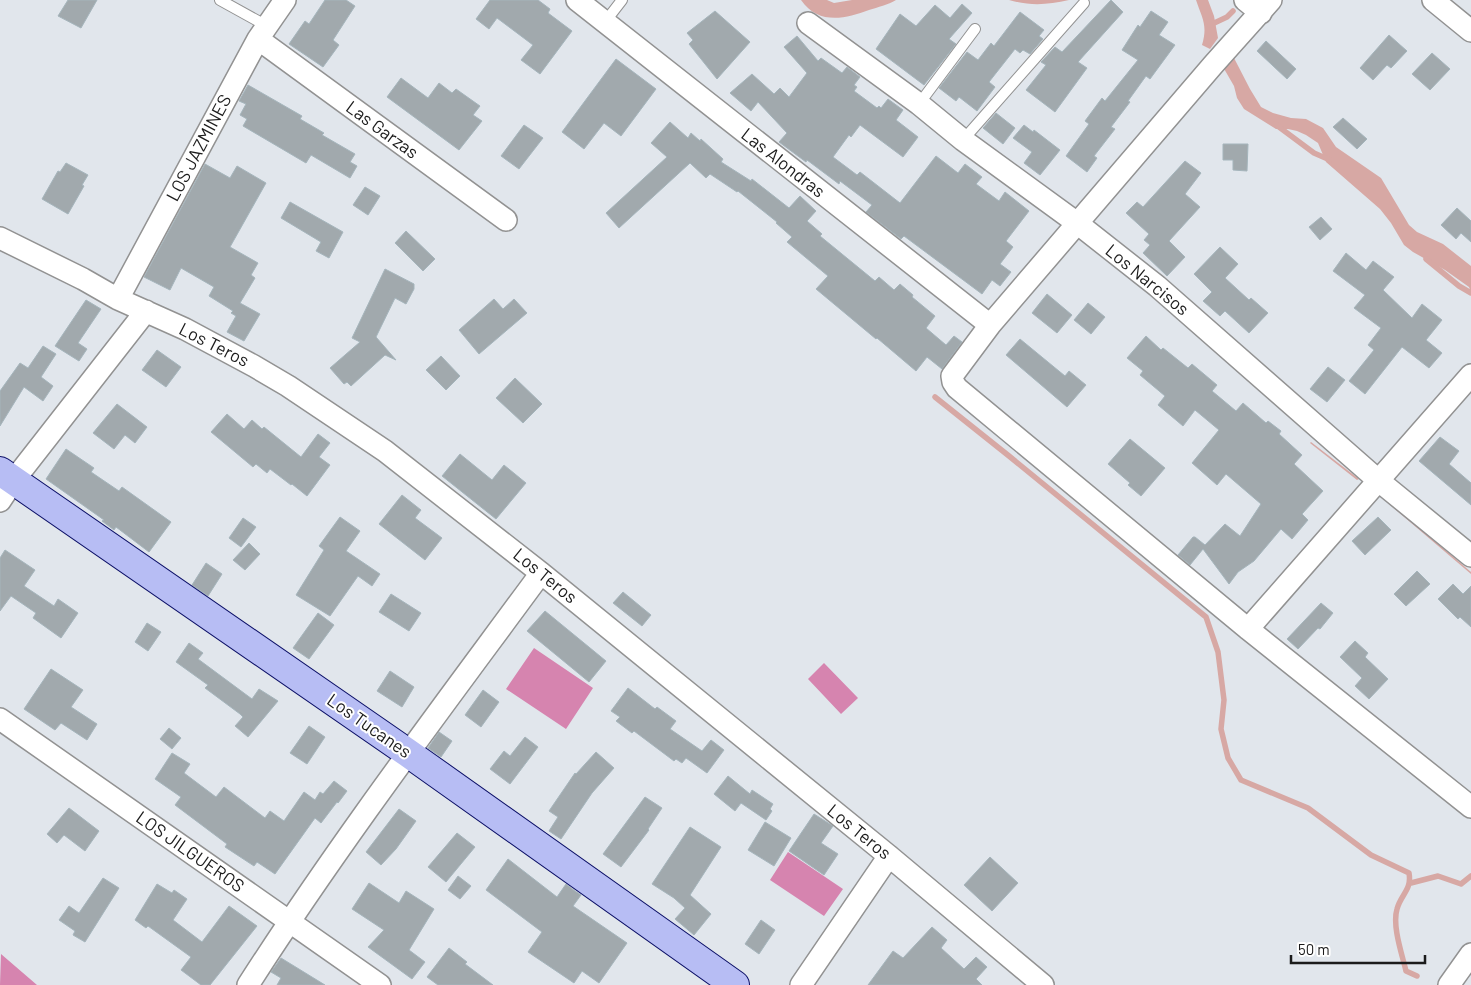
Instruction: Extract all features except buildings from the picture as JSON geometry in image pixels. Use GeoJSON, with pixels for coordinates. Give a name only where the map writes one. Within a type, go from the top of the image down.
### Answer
{"type":"FeatureCollection","features":[{"type":"Feature","properties":{"kind":"street","name":"LOS JAZMINES"},"geometry":{"type":"LineString","coordinates":[[118,299],[262,32],[285,0]]}},
{"type":"Feature","properties":{"kind":"street","name":"Las Alondras"},"geometry":{"type":"LineString","coordinates":[[577,0],[990,325]]}},
{"type":"Feature","properties":{"kind":"street"},"geometry":{"type":"LineString","coordinates":[[1433,0],[1471,31]]}},
{"type":"Feature","properties":{"kind":"street"},"geometry":{"type":"LineString","coordinates":[[1259,4],[1229,48],[990,325],[952,376],[953,382],[957,388],[1248,630],[1471,807]]}},
{"type":"Feature","properties":{"kind":"street","name":"Los Narcisos"},"geometry":{"type":"LineString","coordinates":[[808,23],[1077,223],[1157,286],[1379,481],[1471,556]]}},
{"type":"Feature","properties":{"kind":"street","name":"Las Garzas"},"geometry":{"type":"LineString","coordinates":[[262,32],[506,220]]}},
{"type":"Feature","properties":{"kind":"street","name":"Los Teros"},"geometry":{"type":"LineString","coordinates":[[0,238],[118,299],[222,349],[288,386],[385,451],[541,573],[889,856],[1043,985]]}},
{"type":"Feature","properties":{"kind":"street"},"geometry":{"type":"LineString","coordinates":[[4,484],[146,311]]}},
{"type":"Feature","properties":{"kind":"street"},"geometry":{"type":"LineString","coordinates":[[1248,630],[1471,375]]}},
{"type":"Feature","properties":{"kind":"street","name":"Los Tucanes"},"geometry":{"type":"LineString","coordinates":[[4,484],[408,753],[735,985]]}},
{"type":"Feature","properties":{"kind":"street"},"geometry":{"type":"LineString","coordinates":[[248,985],[289,922],[408,753],[541,573]]}},
{"type":"Feature","properties":{"kind":"street","name":"LOS JILGUEROS"},"geometry":{"type":"LineString","coordinates":[[0,719],[380,985]]}},
{"type":"Feature","properties":{"kind":"street"},"geometry":{"type":"LineString","coordinates":[[800,985],[889,856]]}},
{"type":"Feature","properties":{"kind":"street"},"geometry":{"type":"LineString","coordinates":[[1449,985],[1471,954]]}},
{"type":"Feature","properties":{"kind":"lane","name":"Las Garzas"},"geometry":{"type":"LineString","coordinates":[[220,0],[262,32]]}},
{"type":"Feature","properties":{"kind":"lane"},"geometry":{"type":"LineString","coordinates":[[605,22],[622,0]]}},
{"type":"Feature","properties":{"kind":"lane"},"geometry":{"type":"LineString","coordinates":[[963,140],[1084,3]]}},
{"type":"Feature","properties":{"kind":"lane"},"geometry":{"type":"LineString","coordinates":[[919,104],[975,29]]}},
{"type":"Feature","properties":{"kind":"shaded area"},"geometry":{"type":"Polygon","coordinates":[[[801,0],[827,0],[834,3],[852,0],[896,0],[851,16],[832,18],[815,13],[801,0]]]}},
{"type":"Feature","properties":{"kind":"shaded area"},"geometry":{"type":"Polygon","coordinates":[[[1009,0],[1069,0],[1039,4],[1009,0]]]}},
{"type":"Feature","properties":{"kind":"shaded area"},"geometry":{"type":"Polygon","coordinates":[[[1196,0],[1208,0],[1214,16],[1218,38],[1210,49],[1202,45],[1204,27],[1196,0]]]}},
{"type":"Feature","properties":{"kind":"shaded area"},"geometry":{"type":"Polygon","coordinates":[[[1234,58],[1261,107],[1273,113],[1291,118],[1306,119],[1323,128],[1336,147],[1381,178],[1409,225],[1417,232],[1443,244],[1471,266],[1471,292],[1469,287],[1445,270],[1404,245],[1380,209],[1326,162],[1318,143],[1297,131],[1276,129],[1244,109],[1223,67],[1234,58]]]}},
{"type":"Feature","properties":{"kind":"shaded area"},"geometry":{"type":"Polygon","coordinates":[[[1311,442],[1359,479],[1357,480],[1311,442]]]}},
{"type":"Feature","properties":{"kind":"shaded area"},"geometry":{"type":"Polygon","coordinates":[[[1376,493],[1471,572],[1471,574],[1376,493]]]}},
{"type":"Feature","properties":{"kind":"shaded area"},"geometry":{"type":"Polygon","coordinates":[[[534,648],[593,688],[566,729],[506,689],[534,648]]]}},
{"type":"Feature","properties":{"kind":"shaded area"},"geometry":{"type":"Polygon","coordinates":[[[824,663],[858,698],[841,714],[808,679],[824,663]]]}},
{"type":"Feature","properties":{"kind":"shaded area"},"geometry":{"type":"Polygon","coordinates":[[[788,852],[843,889],[824,916],[770,880],[788,852]]]}},
{"type":"Feature","properties":{"kind":"shaded area"},"geometry":{"type":"Polygon","coordinates":[[[1,954],[37,985],[0,985],[1,954]]]}},
{"type":"Feature","properties":{"kind":"waterway"},"geometry":{"type":"LineString","coordinates":[[1210,25],[1227,17],[1233,11]]}},
{"type":"Feature","properties":{"kind":"waterway"},"geometry":{"type":"LineString","coordinates":[[1275,124],[1314,153],[1330,160]]}},
{"type":"Feature","properties":{"kind":"waterway"},"geometry":{"type":"LineString","coordinates":[[1426,259],[1459,286],[1471,293]]}},
{"type":"Feature","properties":{"kind":"waterway"},"geometry":{"type":"LineString","coordinates":[[935,397],[1206,617],[1218,652],[1224,700],[1221,729],[1228,758],[1241,780],[1308,808],[1371,855],[1409,873],[1408,888],[1397,909],[1396,923],[1398,940],[1406,971],[1417,976]]}},
{"type":"Feature","properties":{"kind":"waterway"},"geometry":{"type":"LineString","coordinates":[[1411,883],[1438,876],[1461,884],[1471,876]]}}]}
